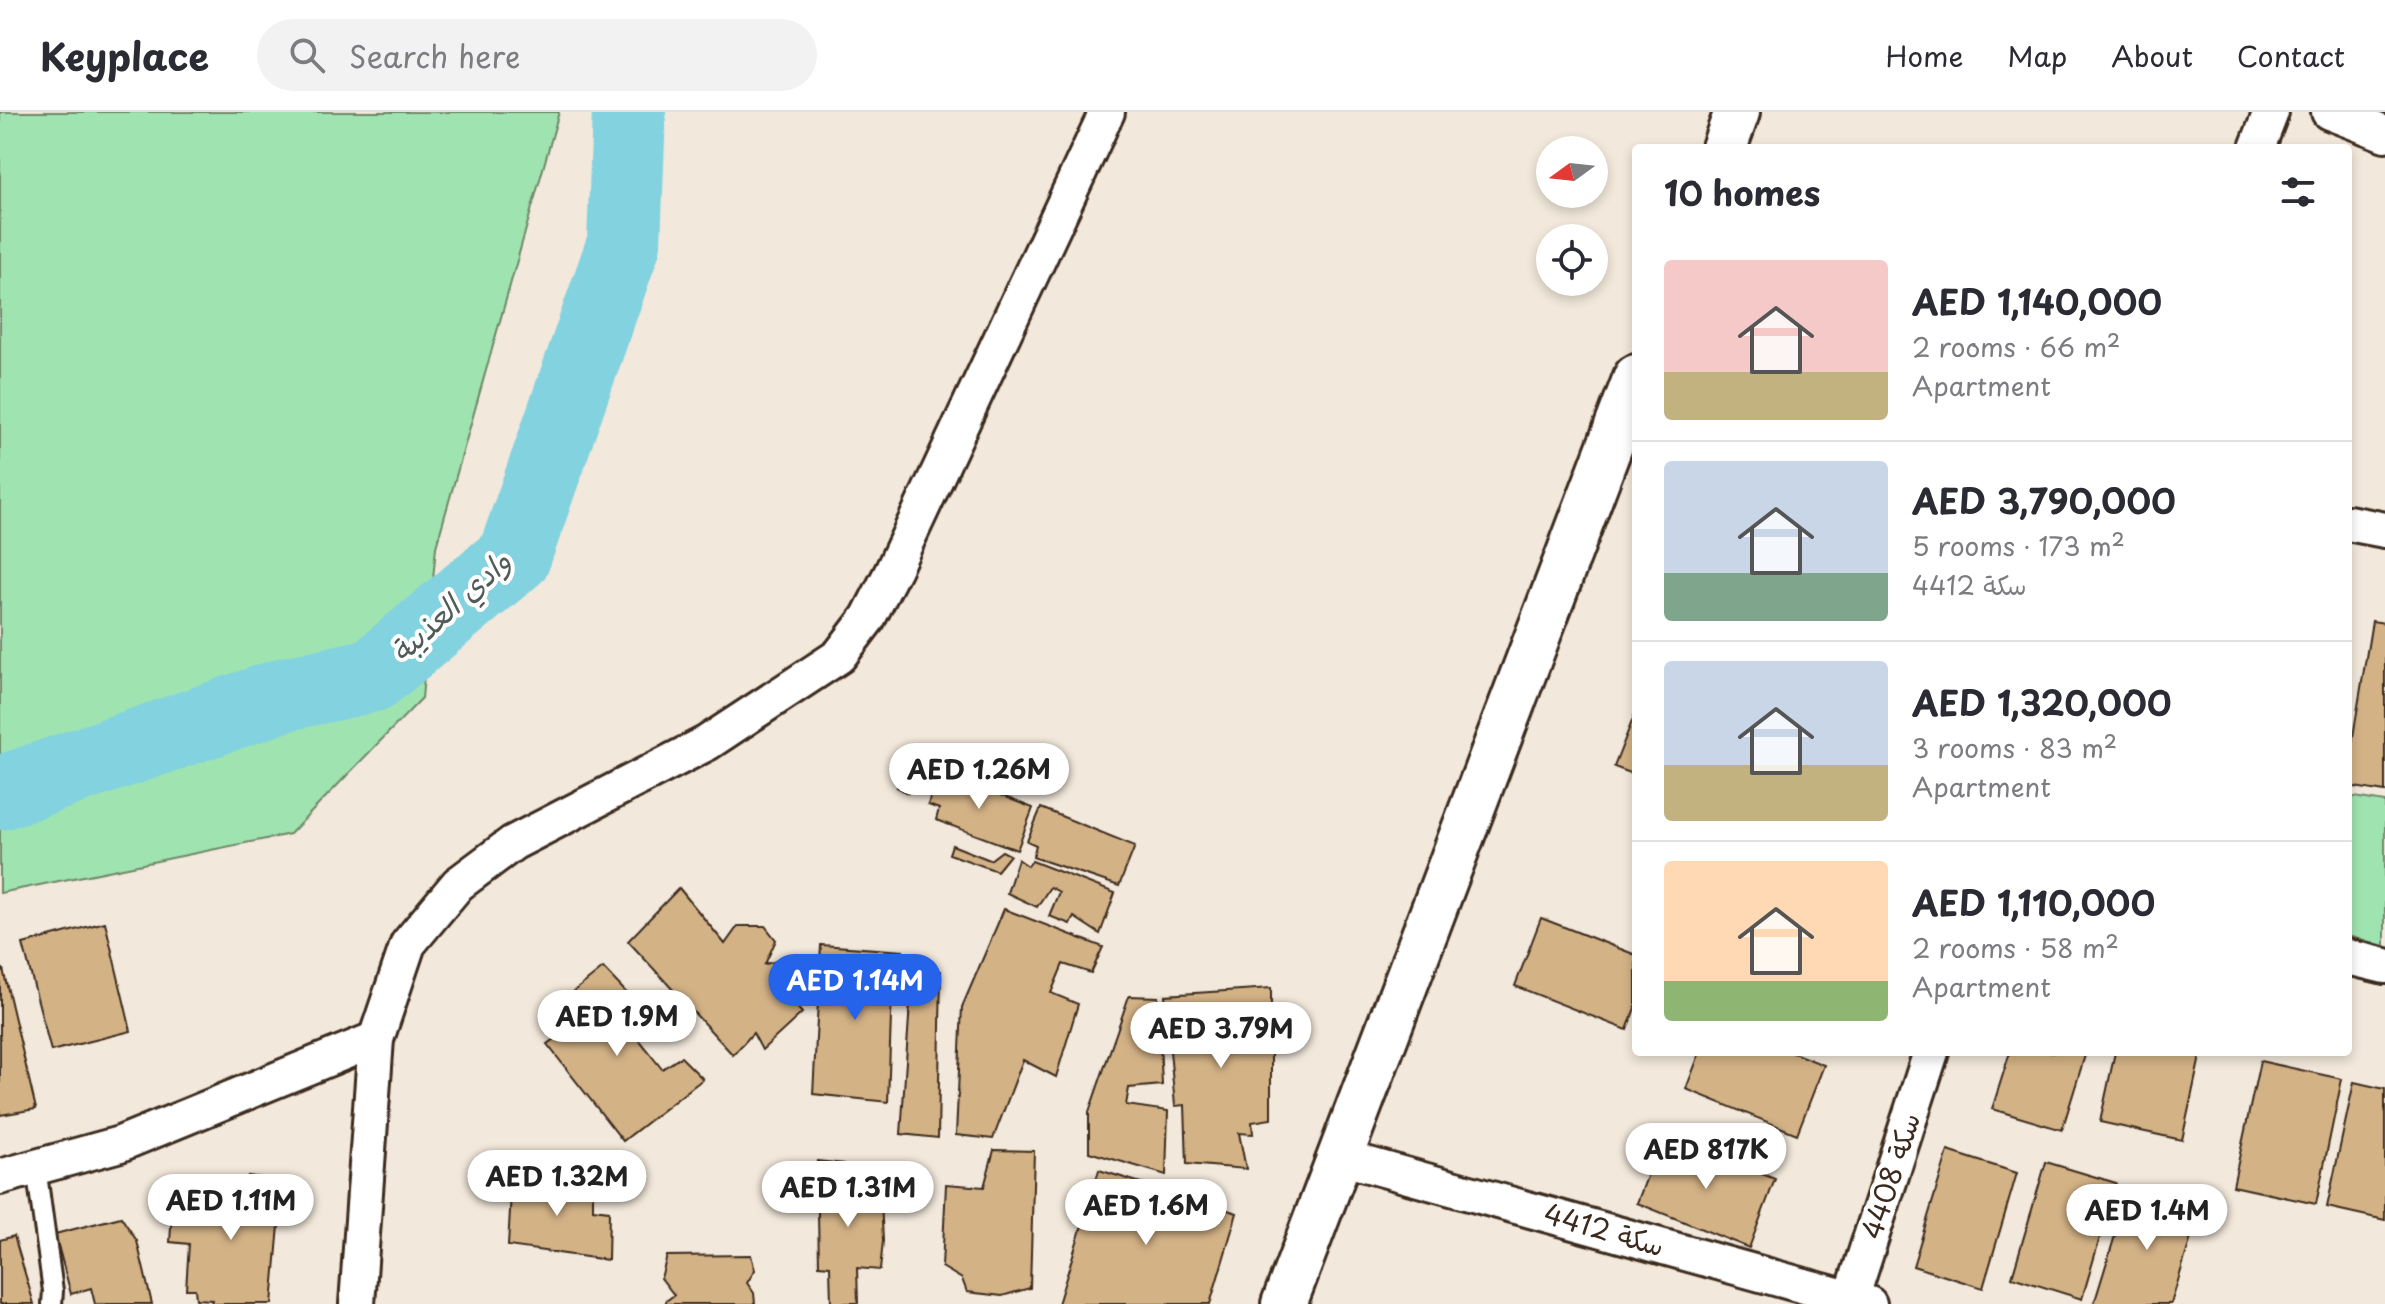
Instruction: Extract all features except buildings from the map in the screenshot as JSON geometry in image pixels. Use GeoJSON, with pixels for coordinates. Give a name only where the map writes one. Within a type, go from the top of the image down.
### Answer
{"type":"FeatureCollection","features":[{"type":"Feature","properties":{"kind":"street"},"geometry":{"type":"LineString","coordinates":[[357,1304],[376,1039],[408,944],[458,884],[513,843],[707,743],[839,656],[868,618],[893,570],[1107,112]]}},
{"type":"Feature","properties":{"kind":"street"},"geometry":{"type":"LineString","coordinates":[[1725,144],[1737,112]]}},
{"type":"Feature","properties":{"kind":"street"},"geometry":{"type":"LineString","coordinates":[[2259,144],[2271,112]]}},
{"type":"Feature","properties":{"kind":"street"},"geometry":{"type":"LineString","coordinates":[[2329,112],[2385,134]]}},
{"type":"Feature","properties":{"kind":"street"},"geometry":{"type":"LineString","coordinates":[[1284,1304],[1632,388]]}},
{"type":"Feature","properties":{"kind":"street"},"geometry":{"type":"LineString","coordinates":[[2352,524],[2385,530]]}},
{"type":"Feature","properties":{"kind":"street"},"geometry":{"type":"LineString","coordinates":[[2352,958],[2385,966]]}},
{"type":"Feature","properties":{"kind":"street"},"geometry":{"type":"LineString","coordinates":[[0,1177],[120,1144],[376,1039]]}},
{"type":"Feature","properties":{"kind":"street","name":"سكة 4408"},"geometry":{"type":"LineString","coordinates":[[1860,1302],[1930,1056]]}},
{"type":"Feature","properties":{"kind":"street","name":"سكة 4412"},"geometry":{"type":"LineString","coordinates":[[1340,1157],[1860,1302]]}},
{"type":"Feature","properties":{"kind":"lane"},"geometry":{"type":"LineString","coordinates":[[36,1167],[52,1304]]}},
{"type":"Feature","properties":{"kind":"green space"},"geometry":{"type":"Polygon","coordinates":[[[0,112],[559,112],[436,547],[422,698],[290,834],[0,893],[0,112]]]}},
{"type":"Feature","properties":{"kind":"green space"},"geometry":{"type":"Polygon","coordinates":[[[2352,797],[2385,802],[2385,946],[2352,937],[2352,797]]]}},
{"type":"Feature","properties":{"kind":"waterway","name":"وادي العذيبة"},"geometry":{"type":"LineString","coordinates":[[0,793],[286,694],[373,675],[514,557],[624,243],[629,112]]}}]}
